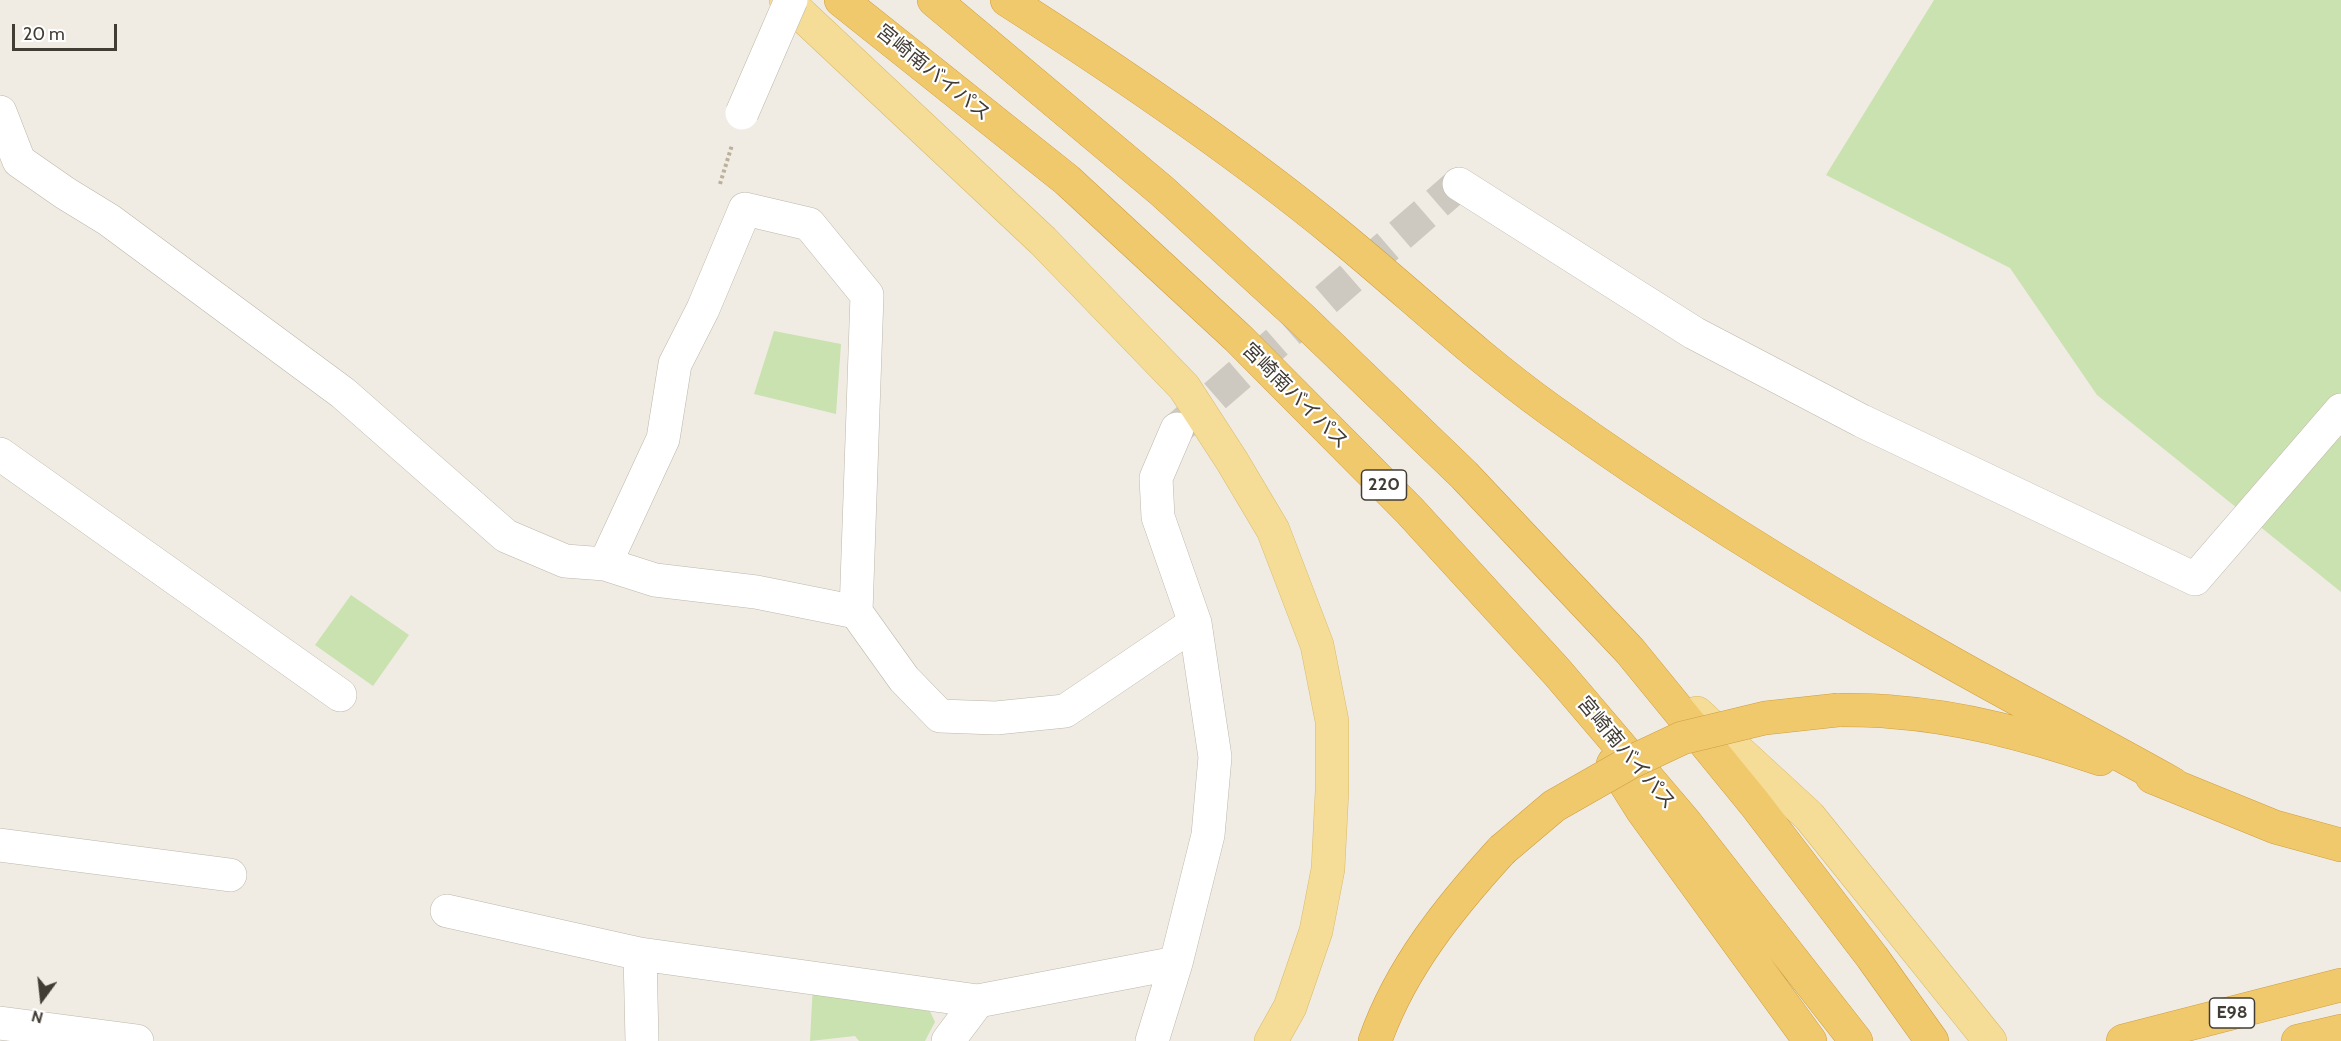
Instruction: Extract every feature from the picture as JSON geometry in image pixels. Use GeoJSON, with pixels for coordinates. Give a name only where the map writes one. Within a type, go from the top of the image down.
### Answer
{"type":"FeatureCollection","features":[{"type":"Feature","properties":{"kind":"highway","name":"宮崎南バイパス"},"geometry":{"type":"LineString","coordinates":[[841,0],[1067,180],[1238,338],[1410,511],[1557,672],[1684,822],[1856,1041]]}},
{"type":"Feature","properties":{"kind":"highway"},"geometry":{"type":"LineString","coordinates":[[934,0],[1162,191],[1300,317],[1464,475],[1630,651],[1755,804],[1872,957],[1932,1041]]}},
{"type":"Feature","properties":{"kind":"highway"},"geometry":{"type":"LineString","coordinates":[[1007,0],[1086,50],[1197,127],[1335,232],[1437,321],[1547,408],[1683,500],[1873,618],[2173,784]]}},
{"type":"Feature","properties":{"kind":"highway"},"geometry":{"type":"LineString","coordinates":[[1557,672],[1642,810],[1810,1041]]}},
{"type":"Feature","properties":{"kind":"highway"},"geometry":{"type":"LineString","coordinates":[[1375,1041],[1382,1020],[1436,926],[1502,850],[1554,806],[1631,762],[1682,738],[1766,718],[1838,710],[1904,713],[1955,720],[2021,734],[2173,784],[2275,827],[2341,844]]}},
{"type":"Feature","properties":{"kind":"highway","name":"E98"},"geometry":{"type":"LineString","coordinates":[[2123,1041],[2341,985]]}},
{"type":"Feature","properties":{"kind":"highway"},"geometry":{"type":"LineString","coordinates":[[2298,1041],[2341,1030]]}},
{"type":"Feature","properties":{"kind":"main road"},"geometry":{"type":"LineString","coordinates":[[786,0],[1043,241],[1184,387],[1273,530],[1317,645],[1332,721],[1332,791],[1328,869],[1316,931],[1290,1007],[1271,1041]]}},
{"type":"Feature","properties":{"kind":"main road"},"geometry":{"type":"LineString","coordinates":[[1630,651],[1809,816],[1990,1041]]}},
{"type":"Feature","properties":{"kind":"street"},"geometry":{"type":"LineString","coordinates":[[742,113],[791,0]]}},
{"type":"Feature","properties":{"kind":"street"},"geometry":{"type":"LineString","coordinates":[[0,112],[19,161],[109,220],[343,393],[506,536],[565,561],[605,564],[655,580],[756,592],[856,612]]}},
{"type":"Feature","properties":{"kind":"street"},"geometry":{"type":"LineString","coordinates":[[1459,184],[1694,333],[1862,421],[2194,579],[2341,410]]}},
{"type":"Feature","properties":{"kind":"street"},"geometry":{"type":"LineString","coordinates":[[605,564],[663,440],[675,364],[703,309],[745,209],[809,224],[867,295],[856,612],[904,679],[940,716],[996,718],[1065,711],[1195,623]]}},
{"type":"Feature","properties":{"kind":"street"},"geometry":{"type":"LineString","coordinates":[[1152,1041],[1176,963],[1209,835],[1215,757],[1195,623],[1158,517],[1156,478],[1177,429]]}},
{"type":"Feature","properties":{"kind":"street"},"geometry":{"type":"LineString","coordinates":[[0,454],[340,695]]}},
{"type":"Feature","properties":{"kind":"street"},"geometry":{"type":"LineString","coordinates":[[0,845],[230,875]]}},
{"type":"Feature","properties":{"kind":"street"},"geometry":{"type":"LineString","coordinates":[[447,911],[640,954],[978,1002],[1176,963]]}},
{"type":"Feature","properties":{"kind":"street"},"geometry":{"type":"LineString","coordinates":[[640,954],[642,1041]]}},
{"type":"Feature","properties":{"kind":"street"},"geometry":{"type":"LineString","coordinates":[[948,1041],[978,1002]]}},
{"type":"Feature","properties":{"kind":"street"},"geometry":{"type":"LineString","coordinates":[[0,1023],[137,1041]]}},
{"type":"Feature","properties":{"kind":"green space"},"geometry":{"type":"Polygon","coordinates":[[[1934,0],[2341,0],[2341,592],[2097,395],[2010,268],[1826,175],[1934,0]]]}},
{"type":"Feature","properties":{"kind":"green space"},"geometry":{"type":"Polygon","coordinates":[[[774,331],[841,344],[836,414],[754,394],[774,331]]]}},
{"type":"Feature","properties":{"kind":"green space"},"geometry":{"type":"Polygon","coordinates":[[[351,595],[409,635],[373,686],[315,645],[351,595]]]}},
{"type":"Feature","properties":{"kind":"green space"},"geometry":{"type":"Polygon","coordinates":[[[813,984],[925,1001],[935,1022],[925,1041],[859,1041],[855,1036],[810,1041],[813,984]]]}},
{"type":"Feature","properties":{"kind":"tunnel"},"geometry":{"type":"LineString","coordinates":[[1178,428],[1459,184]]}}]}
